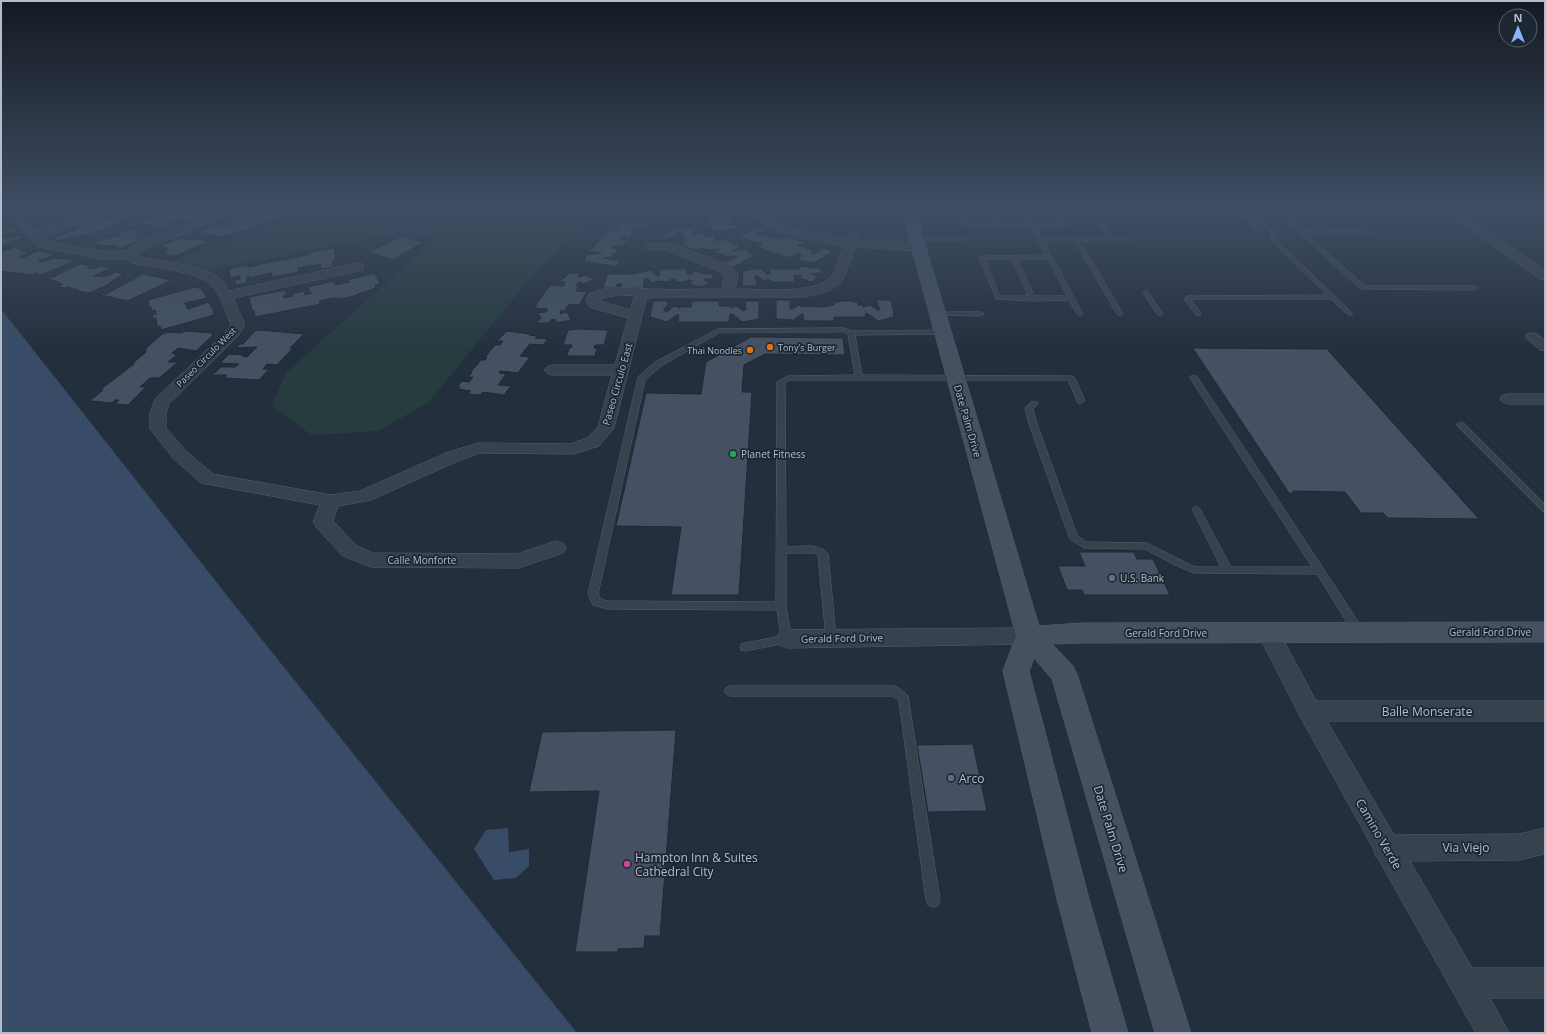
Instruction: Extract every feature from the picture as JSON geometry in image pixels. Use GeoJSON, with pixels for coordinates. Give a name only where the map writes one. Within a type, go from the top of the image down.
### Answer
{"type":"FeatureCollection","features":[{"type":"Feature","properties":{"kind":"main road","name":"Date Palm Drive"},"geometry":{"type":"LineString","coordinates":[[921,255],[1029,636],[1064,674],[1173,1033]]}},
{"type":"Feature","properties":{"kind":"main road","name":"Gerald Ford Drive"},"geometry":{"type":"LineString","coordinates":[[1029,636],[1268,632],[1545,632]]}},
{"type":"Feature","properties":{"kind":"main road"},"geometry":{"type":"LineString","coordinates":[[1029,636],[1016,671],[1073,899],[1110,1033]]}},
{"type":"Feature","properties":{"kind":"street","name":"Paseo Circulo West"},"geometry":{"type":"LineString","coordinates":[[130,255],[136,260],[202,274],[213,279],[225,296],[238,325],[232,334],[161,402],[158,413],[158,429],[178,454],[207,479],[331,501]]}},
{"type":"Feature","properties":{"kind":"street"},"geometry":{"type":"LineString","coordinates":[[691,255],[726,269],[731,274],[728,293]]}},
{"type":"Feature","properties":{"kind":"street"},"geometry":{"type":"LineString","coordinates":[[635,316],[594,304],[594,297],[601,293],[635,291],[649,293],[804,293],[824,288],[837,278],[846,255]]}},
{"type":"Feature","properties":{"kind":"street"},"geometry":{"type":"LineString","coordinates":[[1515,255],[1545,276]]}},
{"type":"Feature","properties":{"kind":"street"},"geometry":{"type":"LineString","coordinates":[[225,296],[358,267]]}},
{"type":"Feature","properties":{"kind":"street","name":"Paseo Circulo East"},"geometry":{"type":"LineString","coordinates":[[331,501],[364,496],[452,457],[478,448],[573,449],[593,442],[606,428],[640,298],[649,293]]}},
{"type":"Feature","properties":{"kind":"street"},"geometry":{"type":"LineString","coordinates":[[1532,336],[1545,347]]}},
{"type":"Feature","properties":{"kind":"street"},"geometry":{"type":"LineString","coordinates":[[552,370],[622,370]]}},
{"type":"Feature","properties":{"kind":"street"},"geometry":{"type":"LineString","coordinates":[[1508,399],[1545,399]]}},
{"type":"Feature","properties":{"kind":"street","name":"Calle Monforte"},"geometry":{"type":"LineString","coordinates":[[331,501],[324,522],[350,551],[371,560],[518,560],[556,548]]}},
{"type":"Feature","properties":{"kind":"street","name":"Camino Verde"},"geometry":{"type":"LineString","coordinates":[[1268,632],[1309,710],[1386,848],[1493,1033]]}},
{"type":"Feature","properties":{"kind":"street","name":"Gerald Ford Drive"},"geometry":{"type":"LineString","coordinates":[[787,639],[970,638],[1029,636]]}},
{"type":"Feature","properties":{"kind":"street","name":"Balle Monserate"},"geometry":{"type":"LineString","coordinates":[[1309,710],[1545,711]]}},
{"type":"Feature","properties":{"kind":"street","name":"Via Viejo"},"geometry":{"type":"LineString","coordinates":[[1386,848],[1519,847],[1545,841]]}},
{"type":"Feature","properties":{"kind":"street"},"geometry":{"type":"LineString","coordinates":[[1464,983],[1545,983]]}},
{"type":"Feature","properties":{"kind":"lane"},"geometry":{"type":"LineString","coordinates":[[1085,255],[1120,314]]}},
{"type":"Feature","properties":{"kind":"lane"},"geometry":{"type":"LineString","coordinates":[[1290,255],[1350,314]]}},
{"type":"Feature","properties":{"kind":"lane"},"geometry":{"type":"LineString","coordinates":[[1327,255],[1362,288],[1474,288]]}},
{"type":"Feature","properties":{"kind":"lane"},"geometry":{"type":"LineString","coordinates":[[1014,256],[1033,298]]}},
{"type":"Feature","properties":{"kind":"lane"},"geometry":{"type":"LineString","coordinates":[[1071,298],[998,298],[982,257],[1048,257],[1080,314]]}},
{"type":"Feature","properties":{"kind":"lane"},"geometry":{"type":"LineString","coordinates":[[1146,293],[1160,314]]}},
{"type":"Feature","properties":{"kind":"lane"},"geometry":{"type":"LineString","coordinates":[[1198,314],[1187,299],[1189,297],[1333,297]]}},
{"type":"Feature","properties":{"kind":"lane"},"geometry":{"type":"LineString","coordinates":[[938,314],[981,314]]}},
{"type":"Feature","properties":{"kind":"lane"},"geometry":{"type":"LineString","coordinates":[[781,606],[607,604],[597,602],[593,594],[641,379],[658,364],[722,330],[844,330],[852,333],[943,332]]}},
{"type":"Feature","properties":{"kind":"lane"},"geometry":{"type":"LineString","coordinates":[[852,333],[859,377]]}},
{"type":"Feature","properties":{"kind":"lane"},"geometry":{"type":"LineString","coordinates":[[745,647],[787,639],[781,606],[781,382],[788,378],[859,377],[955,376],[1071,378],[1081,401]]}},
{"type":"Feature","properties":{"kind":"lane"},"geometry":{"type":"LineString","coordinates":[[1194,378],[1360,632]]}},
{"type":"Feature","properties":{"kind":"lane"},"geometry":{"type":"LineString","coordinates":[[1034,404],[1029,408],[1033,424],[1073,537],[1084,545],[1147,546],[1194,570],[1320,571]]}},
{"type":"Feature","properties":{"kind":"lane"},"geometry":{"type":"LineString","coordinates":[[1461,425],[1545,509]]}},
{"type":"Feature","properties":{"kind":"lane"},"geometry":{"type":"LineString","coordinates":[[1196,509],[1228,570]]}},
{"type":"Feature","properties":{"kind":"lane"},"geometry":{"type":"LineString","coordinates":[[781,550],[817,550],[823,554],[831,638]]}},
{"type":"Feature","properties":{"kind":"lane"},"geometry":{"type":"LineString","coordinates":[[730,691],[894,691],[904,698],[933,900]]}},
{"type":"Feature","properties":{"kind":"green space"},"geometry":{"type":"Polygon","coordinates":[[[188,255],[285,255],[210,270],[169,262],[188,255]]]}},
{"type":"Feature","properties":{"kind":"green space"},"geometry":{"type":"Polygon","coordinates":[[[417,255],[554,255],[527,282],[429,402],[378,431],[311,435],[272,406],[286,373],[417,255]]]}},
{"type":"Feature","properties":{"kind":"water"},"geometry":{"type":"Polygon","coordinates":[[[1,309],[259,636],[577,1033],[1,1033],[1,309]]]}},
{"type":"Feature","properties":{"kind":"water"},"geometry":{"type":"Polygon","coordinates":[[[508,828],[509,852],[529,849],[529,866],[516,878],[494,880],[474,849],[486,830],[508,828]]]}},
{"type":"Feature","properties":{"kind":"building"},"geometry":{"type":"Polygon","coordinates":[[[1,255],[23,255],[19,257],[23,258],[28,255],[52,255],[38,261],[43,262],[53,258],[75,260],[40,275],[36,273],[32,275],[1,271],[1,255]]]}},
{"type":"Feature","properties":{"kind":"building"},"geometry":{"type":"Polygon","coordinates":[[[305,255],[335,255],[336,258],[334,259],[335,261],[332,262],[333,267],[321,269],[320,264],[298,268],[299,272],[272,277],[272,273],[249,278],[249,276],[247,277],[247,283],[235,285],[235,280],[240,279],[240,276],[230,278],[229,269],[248,265],[248,267],[255,266],[305,255]]]}},
{"type":"Feature","properties":{"kind":"building"},"geometry":{"type":"Polygon","coordinates":[[[379,255],[401,255],[393,260],[379,255]]]}},
{"type":"Feature","properties":{"kind":"building"},"geometry":{"type":"Polygon","coordinates":[[[586,255],[613,255],[614,257],[603,258],[621,261],[616,267],[584,261],[586,255]]]}},
{"type":"Feature","properties":{"kind":"building"},"geometry":{"type":"Polygon","coordinates":[[[724,255],[753,256],[734,267],[723,263],[737,257],[725,257],[724,255]]]}},
{"type":"Feature","properties":{"kind":"building"},"geometry":{"type":"Polygon","coordinates":[[[782,255],[794,255],[790,258],[782,255]]]}},
{"type":"Feature","properties":{"kind":"building"},"geometry":{"type":"Polygon","coordinates":[[[801,255],[826,255],[814,263],[799,260],[801,255]]]}},
{"type":"Feature","properties":{"kind":"building"},"geometry":{"type":"Polygon","coordinates":[[[80,264],[91,266],[87,268],[95,269],[101,266],[111,268],[93,276],[105,277],[116,272],[124,274],[109,283],[111,283],[90,293],[76,291],[79,290],[67,287],[58,287],[63,284],[46,279],[56,276],[54,276],[80,264]]]}},
{"type":"Feature","properties":{"kind":"building"},"geometry":{"type":"Polygon","coordinates":[[[802,266],[820,268],[821,273],[812,274],[818,276],[812,282],[799,278],[802,276],[794,275],[795,282],[772,282],[769,279],[764,281],[755,276],[755,279],[757,279],[756,286],[742,286],[743,271],[760,268],[767,274],[770,274],[770,269],[798,269],[802,266]]]}},
{"type":"Feature","properties":{"kind":"building"},"geometry":{"type":"Polygon","coordinates":[[[660,269],[688,269],[687,274],[691,274],[695,271],[704,274],[713,274],[713,279],[705,279],[704,280],[710,282],[702,287],[689,284],[693,281],[688,280],[684,282],[675,282],[676,279],[671,279],[670,282],[658,281],[652,283],[647,278],[644,279],[644,288],[621,288],[622,284],[617,284],[616,288],[603,288],[607,274],[633,274],[651,270],[659,276],[660,269]]]}},
{"type":"Feature","properties":{"kind":"building"},"geometry":{"type":"Polygon","coordinates":[[[375,273],[380,284],[375,285],[376,288],[358,295],[340,299],[332,298],[319,301],[320,304],[255,317],[254,310],[252,311],[249,297],[285,290],[287,295],[284,295],[284,298],[304,291],[305,295],[312,293],[308,287],[334,281],[335,285],[375,273]]]}},
{"type":"Feature","properties":{"kind":"building"},"geometry":{"type":"Polygon","coordinates":[[[569,273],[580,273],[578,276],[580,277],[585,275],[595,279],[584,284],[579,282],[576,286],[579,286],[576,291],[587,292],[579,305],[569,304],[564,311],[561,310],[560,314],[567,312],[571,320],[557,323],[555,319],[551,320],[549,323],[537,323],[539,319],[541,319],[538,313],[546,312],[548,309],[534,308],[550,285],[563,286],[565,282],[558,281],[566,277],[569,273]]]}},
{"type":"Feature","properties":{"kind":"building"},"geometry":{"type":"Polygon","coordinates":[[[143,274],[172,280],[127,301],[98,294],[106,294],[143,274]]]}},
{"type":"Feature","properties":{"kind":"building"},"geometry":{"type":"Polygon","coordinates":[[[195,287],[202,289],[207,298],[185,303],[188,309],[209,302],[214,315],[161,330],[160,326],[157,327],[156,318],[153,319],[152,315],[156,314],[155,310],[152,311],[151,307],[149,308],[148,300],[195,287]]]}},
{"type":"Feature","properties":{"kind":"building"},"geometry":{"type":"Polygon","coordinates":[[[776,300],[790,300],[790,309],[793,309],[798,305],[804,307],[822,307],[834,305],[834,302],[839,301],[853,301],[858,302],[858,305],[863,305],[863,307],[870,305],[877,310],[880,310],[876,300],[891,300],[894,314],[893,317],[878,321],[867,313],[865,314],[866,317],[834,317],[834,321],[804,321],[803,314],[794,320],[776,319],[776,300]]]}},
{"type":"Feature","properties":{"kind":"building"},"geometry":{"type":"Polygon","coordinates":[[[653,301],[668,301],[666,308],[664,308],[664,311],[667,312],[674,306],[680,308],[691,307],[692,301],[719,301],[719,306],[731,306],[731,308],[737,306],[743,311],[746,310],[745,301],[759,301],[759,319],[742,322],[733,314],[730,314],[729,322],[678,322],[679,315],[676,315],[667,322],[650,317],[653,301]]]}},
{"type":"Feature","properties":{"kind":"building"},"geometry":{"type":"Polygon","coordinates":[[[260,330],[304,334],[290,348],[293,348],[277,365],[267,364],[263,369],[269,369],[259,380],[224,378],[227,375],[212,375],[221,367],[235,367],[239,364],[220,363],[229,354],[243,355],[242,356],[247,357],[257,347],[236,348],[240,344],[243,344],[255,331],[260,330]]]}},
{"type":"Feature","properties":{"kind":"building"},"geometry":{"type":"Polygon","coordinates":[[[568,330],[608,330],[604,345],[595,345],[594,348],[597,348],[595,356],[567,356],[569,348],[571,348],[572,345],[563,345],[568,330]]]}},
{"type":"Feature","properties":{"kind":"building"},"geometry":{"type":"Polygon","coordinates":[[[184,331],[214,334],[196,351],[178,348],[172,353],[177,355],[168,362],[178,362],[159,378],[150,378],[140,387],[146,387],[128,405],[115,404],[119,400],[115,400],[112,403],[90,401],[103,390],[100,390],[134,364],[132,364],[147,350],[144,350],[161,335],[167,332],[182,333],[184,331]]]}},
{"type":"Feature","properties":{"kind":"building"},"geometry":{"type":"Polygon","coordinates":[[[507,331],[537,336],[535,338],[548,339],[543,345],[530,344],[520,356],[530,357],[518,373],[500,371],[499,373],[506,374],[498,385],[511,386],[504,395],[483,392],[480,395],[468,394],[471,391],[458,389],[460,387],[458,386],[462,381],[469,382],[473,377],[468,377],[472,373],[470,373],[481,360],[485,360],[487,357],[485,357],[495,345],[500,345],[503,341],[497,341],[507,331]]]}},
{"type":"Feature","properties":{"kind":"building"},"geometry":{"type":"Polygon","coordinates":[[[751,337],[843,338],[845,355],[765,354],[744,365],[742,392],[752,392],[739,595],[671,595],[681,527],[616,526],[646,393],[701,394],[706,362],[751,337]]]}},
{"type":"Feature","properties":{"kind":"building"},"geometry":{"type":"Polygon","coordinates":[[[1191,348],[1327,349],[1479,519],[1388,518],[1383,513],[1361,513],[1345,492],[1293,491],[1294,493],[1289,493],[1194,350],[1191,348]]]}},
{"type":"Feature","properties":{"kind":"building","name":"U.S. Bank"},"geometry":{"type":"Polygon","coordinates":[[[1079,552],[1134,552],[1137,559],[1153,559],[1170,595],[1084,595],[1082,590],[1067,590],[1058,566],[1085,566],[1079,552]]]}},
{"type":"Feature","properties":{"kind":"building","name":"Hampton Inn & Suites Cathedral City"},"geometry":{"type":"Polygon","coordinates":[[[676,730],[660,936],[645,936],[644,948],[618,949],[618,952],[575,952],[599,791],[529,792],[542,732],[676,730]]]}},
{"type":"Feature","properties":{"kind":"building","name":"Arco"},"geometry":{"type":"Polygon","coordinates":[[[973,744],[987,811],[928,812],[917,745],[973,744]]]}},
{"type":"Feature","properties":{"kind":"place","name":"Tony's Burger"},"geometry":{"type":"Point","coordinates":[770,347]}},
{"type":"Feature","properties":{"kind":"place","name":"Thai Noodles"},"geometry":{"type":"Point","coordinates":[750,350]}},
{"type":"Feature","properties":{"kind":"place","name":"Planet Fitness"},"geometry":{"type":"Point","coordinates":[733,454]}},
{"type":"Feature","properties":{"kind":"place","name":"U.S. Bank"},"geometry":{"type":"Point","coordinates":[1112,578]}},
{"type":"Feature","properties":{"kind":"place","name":"Arco"},"geometry":{"type":"Point","coordinates":[951,778]}},
{"type":"Feature","properties":{"kind":"place","name":"Hampton Inn & Suites Cathedral City"},"geometry":{"type":"Point","coordinates":[627,864]}}]}
